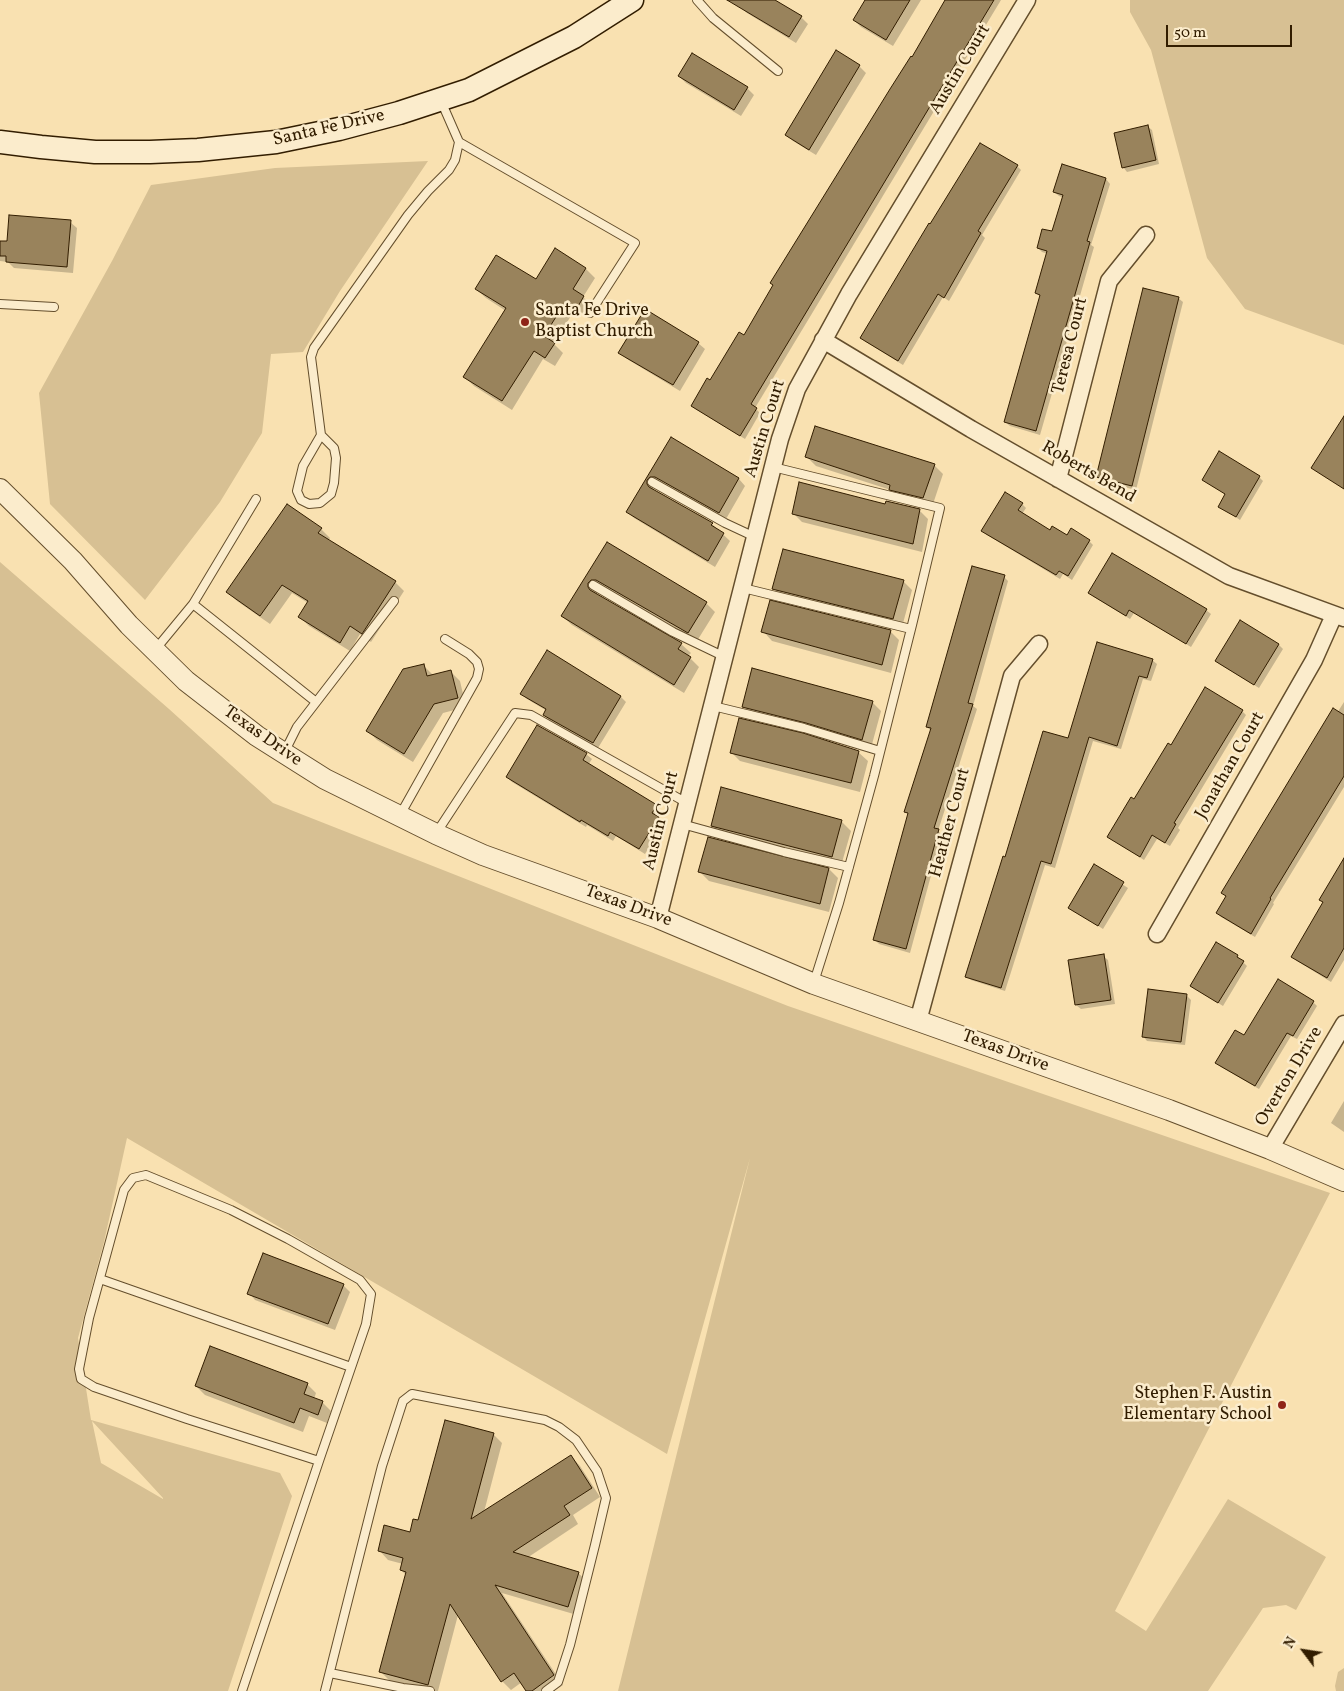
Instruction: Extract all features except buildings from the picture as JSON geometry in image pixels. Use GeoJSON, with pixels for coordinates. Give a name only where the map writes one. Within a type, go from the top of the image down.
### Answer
{"type":"FeatureCollection","features":[{"type":"Feature","properties":{"kind":"main road","name":"Santa Fe Drive"},"geometry":{"type":"LineString","coordinates":[[0,142],[95,152],[150,152],[198,150],[276,142],[339,129],[399,113],[468,90],[574,38],[632,0]]}},
{"type":"Feature","properties":{"kind":"street","name":"Austin Court"},"geometry":{"type":"LineString","coordinates":[[658,918],[780,439],[797,389],[854,286],[1027,0]]}},
{"type":"Feature","properties":{"kind":"street","name":"Teresa Court"},"geometry":{"type":"LineString","coordinates":[[1058,478],[1109,281],[1146,235]]}},
{"type":"Feature","properties":{"kind":"street","name":"Roberts Bend"},"geometry":{"type":"LineString","coordinates":[[823,340],[971,429],[1230,576],[1339,616]]}},
{"type":"Feature","properties":{"kind":"street","name":"Texas Drive"},"geometry":{"type":"LineString","coordinates":[[0,489],[74,560],[129,625],[186,681],[257,736],[325,779],[483,855],[658,918],[814,984],[1160,1107],[1270,1149],[1344,1181]]}},
{"type":"Feature","properties":{"kind":"street","name":"Jonathan Court"},"geometry":{"type":"LineString","coordinates":[[1157,934],[1339,616]]}},
{"type":"Feature","properties":{"kind":"street","name":"Heather Court"},"geometry":{"type":"LineString","coordinates":[[918,1021],[1012,676],[1039,644]]}},
{"type":"Feature","properties":{"kind":"street","name":"Overton Drive"},"geometry":{"type":"LineString","coordinates":[[1270,1149],[1344,1024]]}},
{"type":"Feature","properties":{"kind":"lane"},"geometry":{"type":"LineString","coordinates":[[697,0],[713,18],[778,70]]}},
{"type":"Feature","properties":{"kind":"lane"},"geometry":{"type":"LineString","coordinates":[[321,434],[303,466],[297,491],[301,500],[309,504],[320,503],[331,494],[336,458],[334,448],[321,434],[311,357],[314,348],[408,215],[449,170],[455,160],[459,142],[441,99]]}},
{"type":"Feature","properties":{"kind":"lane"},"geometry":{"type":"LineString","coordinates":[[459,142],[635,242],[590,313]]}},
{"type":"Feature","properties":{"kind":"lane"},"geometry":{"type":"LineString","coordinates":[[0,304],[54,307]]}},
{"type":"Feature","properties":{"kind":"lane"},"geometry":{"type":"LineString","coordinates":[[773,467],[940,508],[880,751],[849,867],[814,984]]}},
{"type":"Feature","properties":{"kind":"lane"},"geometry":{"type":"LineString","coordinates":[[652,482],[725,523],[756,537]]}},
{"type":"Feature","properties":{"kind":"lane"},"geometry":{"type":"LineString","coordinates":[[155,650],[193,604],[256,499]]}},
{"type":"Feature","properties":{"kind":"lane"},"geometry":{"type":"LineString","coordinates":[[593,585],[673,632],[725,657]]}},
{"type":"Feature","properties":{"kind":"lane"},"geometry":{"type":"LineString","coordinates":[[742,588],[911,629]]}},
{"type":"Feature","properties":{"kind":"lane"},"geometry":{"type":"LineString","coordinates":[[284,753],[297,727],[394,601]]}},
{"type":"Feature","properties":{"kind":"lane"},"geometry":{"type":"LineString","coordinates":[[193,604],[316,702]]}},
{"type":"Feature","properties":{"kind":"lane"},"geometry":{"type":"LineString","coordinates":[[399,816],[477,678],[479,669],[477,662],[469,654],[445,640]]}},
{"type":"Feature","properties":{"kind":"lane"},"geometry":{"type":"LineString","coordinates":[[712,706],[804,728],[880,751]]}},
{"type":"Feature","properties":{"kind":"lane"},"geometry":{"type":"LineString","coordinates":[[436,834],[515,713],[531,715],[688,803]]}},
{"type":"Feature","properties":{"kind":"lane"},"geometry":{"type":"LineString","coordinates":[[682,824],[784,852],[849,867]]}},
{"type":"Feature","properties":{"kind":"lane"},"geometry":{"type":"LineString","coordinates":[[242,1691],[318,1461],[366,1324],[370,1294],[360,1280],[288,1239],[231,1210],[146,1175],[133,1178],[124,1190],[89,1318],[79,1369],[81,1379],[94,1387],[177,1416],[318,1461]]}},
{"type":"Feature","properties":{"kind":"lane"},"geometry":{"type":"LineString","coordinates":[[100,1279],[351,1367]]}},
{"type":"Feature","properties":{"kind":"lane"},"geometry":{"type":"LineString","coordinates":[[325,1691],[382,1466],[402,1401],[412,1394],[545,1420],[559,1427],[576,1440],[597,1471],[606,1498],[596,1545],[570,1646],[558,1682],[546,1691]]}},
{"type":"Feature","properties":{"kind":"lane"},"geometry":{"type":"LineString","coordinates":[[330,1673],[404,1688],[430,1691]]}},
{"type":"Feature","properties":{"kind":"shaded area"},"geometry":{"type":"Polygon","coordinates":[[[1130,0],[1344,0],[1344,345],[1245,309],[1207,258],[1151,50],[1130,12],[1130,0]]]}},
{"type":"Feature","properties":{"kind":"shaded area"},"geometry":{"type":"Polygon","coordinates":[[[428,161],[340,291],[303,352],[271,354],[262,433],[220,502],[145,600],[50,504],[39,393],[112,261],[151,185],[275,168],[428,161]]]}},
{"type":"Feature","properties":{"kind":"shaded area"},"geometry":{"type":"Polygon","coordinates":[[[0,562],[169,709],[273,803],[788,1006],[1330,1193],[1115,1611],[1146,1631],[1228,1499],[1326,1557],[1296,1610],[1286,1605],[1263,1608],[1208,1691],[618,1691],[750,1158],[667,1454],[127,1138],[104,1242],[78,1338],[91,1420],[280,1473],[292,1496],[228,1691],[0,1691],[0,562]],[[92,1421],[101,1463],[163,1498],[92,1421]]]}},
{"type":"Feature","properties":{"kind":"shaded area"},"geometry":{"type":"Polygon","coordinates":[[[1344,1668],[1344,1691],[1336,1691],[1335,1686],[1338,1672],[1344,1668]]]}},
{"type":"Feature","properties":{"kind":"place","name":"Santa Fe Drive Baptist Church"},"geometry":{"type":"Point","coordinates":[525,322]}},
{"type":"Feature","properties":{"kind":"place","name":"Stephen F. Austin Elementary School"},"geometry":{"type":"Point","coordinates":[1282,1405]}}]}
